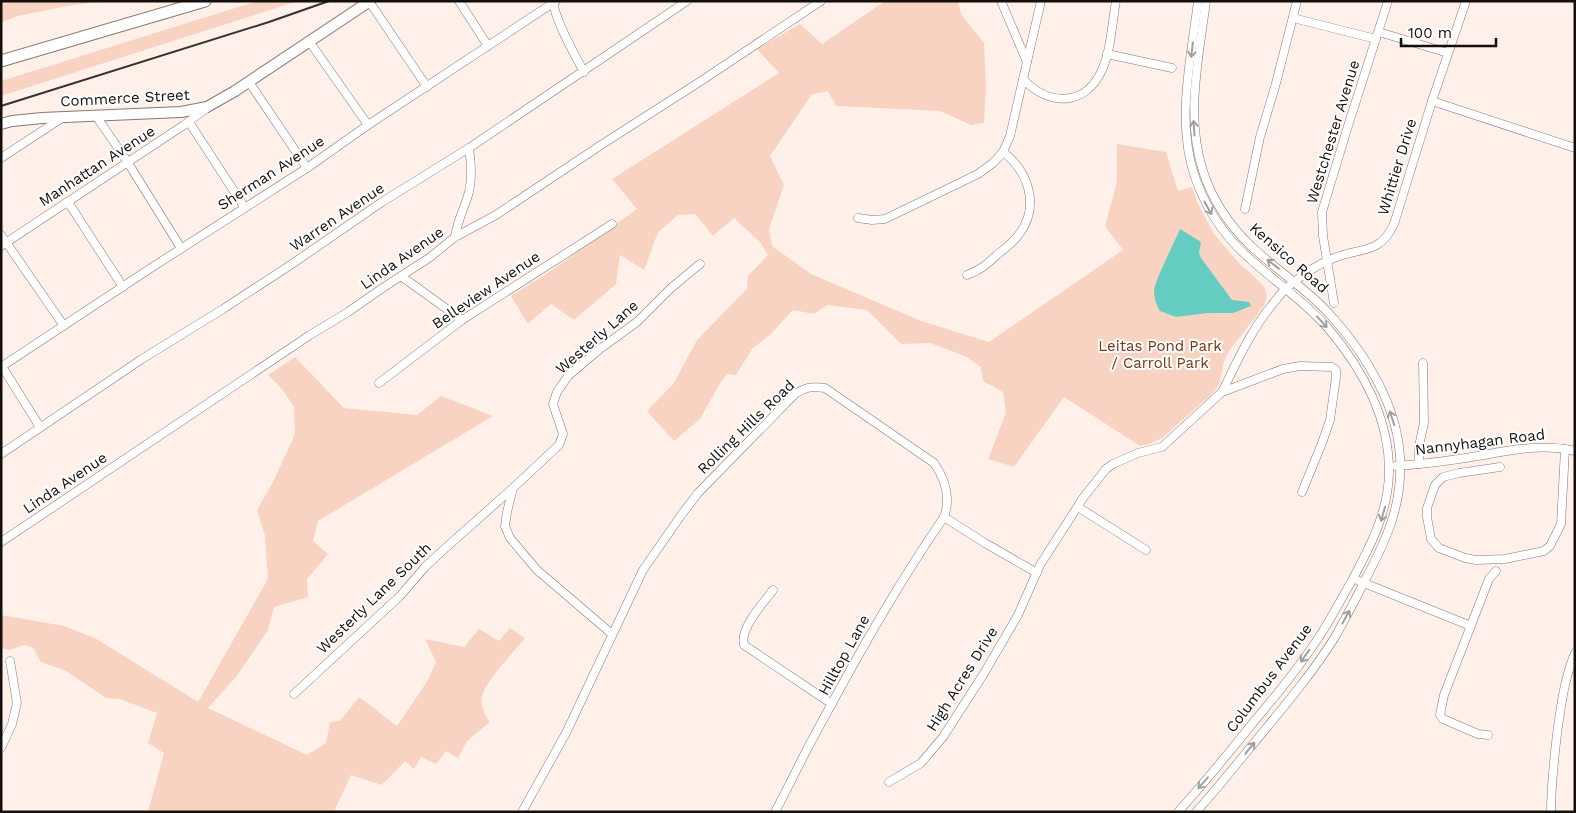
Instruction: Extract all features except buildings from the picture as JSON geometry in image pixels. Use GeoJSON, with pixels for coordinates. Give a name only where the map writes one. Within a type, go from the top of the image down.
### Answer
{"type":"FeatureCollection","features":[{"type":"Feature","properties":{"kind":"highway"},"geometry":{"type":"LineString","coordinates":[[1,53],[181,1]]}},
{"type":"Feature","properties":{"kind":"highway"},"geometry":{"type":"LineString","coordinates":[[1,61],[205,1]]}},
{"type":"Feature","properties":{"kind":"main road","name":"Commerce Street"},"geometry":{"type":"LineString","coordinates":[[1,124],[27,119],[181,112],[207,107],[369,2]]}},
{"type":"Feature","properties":{"kind":"street"},"geometry":{"type":"LineString","coordinates":[[459,1],[488,46]]}},
{"type":"Feature","properties":{"kind":"street","name":"Warren Avenue"},"geometry":{"type":"LineString","coordinates":[[1,454],[142,359],[224,309],[382,202],[469,148],[687,1]]}},
{"type":"Feature","properties":{"kind":"street","name":"Linda Avenue"},"geometry":{"type":"LineString","coordinates":[[1,542],[429,258],[455,237],[496,215],[821,1]]}},
{"type":"Feature","properties":{"kind":"street"},"geometry":{"type":"LineString","coordinates":[[1001,1],[1027,62]]}},
{"type":"Feature","properties":{"kind":"street"},"geometry":{"type":"LineString","coordinates":[[858,218],[884,219],[901,212],[978,174],[993,163],[1003,152],[1010,136],[1041,1]]}},
{"type":"Feature","properties":{"kind":"street"},"geometry":{"type":"LineString","coordinates":[[1023,79],[1030,86],[1052,98],[1061,100],[1072,98],[1087,90],[1103,68],[1116,1]]}},
{"type":"Feature","properties":{"kind":"street","name":"Kensico Road"},"geometry":{"type":"LineString","coordinates":[[1198,1],[1185,116],[1187,145],[1194,174],[1208,208],[1229,238],[1250,259],[1314,298],[1338,323],[1360,352],[1387,404],[1395,425],[1400,465]]}},
{"type":"Feature","properties":{"kind":"street","name":"Kensico Road"},"geometry":{"type":"LineString","coordinates":[[1206,1],[1194,105],[1196,143],[1203,172],[1215,198],[1235,228],[1290,285],[1345,350],[1375,402],[1387,442],[1389,466]]}},
{"type":"Feature","properties":{"kind":"street"},"geometry":{"type":"LineString","coordinates":[[1245,209],[1262,130],[1275,87],[1296,1]]}},
{"type":"Feature","properties":{"kind":"street","name":"Westchester Avenue"},"geometry":{"type":"LineString","coordinates":[[1334,304],[1323,236],[1322,212],[1388,1]]}},
{"type":"Feature","properties":{"kind":"street","name":"Whittier Drive"},"geometry":{"type":"LineString","coordinates":[[1290,285],[1327,261],[1373,248],[1388,236],[1394,224],[1432,101],[1466,1]]}},
{"type":"Feature","properties":{"kind":"street"},"geometry":{"type":"LineString","coordinates":[[369,2],[427,87]]}},
{"type":"Feature","properties":{"kind":"street"},"geometry":{"type":"LineString","coordinates":[[554,2],[571,48],[584,72]]}},
{"type":"Feature","properties":{"kind":"street","name":"Sherman Avenue"},"geometry":{"type":"LineString","coordinates":[[2,366],[306,168],[554,2]]}},
{"type":"Feature","properties":{"kind":"street"},"geometry":{"type":"LineString","coordinates":[[1293,18],[1448,54]]}},
{"type":"Feature","properties":{"kind":"street"},"geometry":{"type":"LineString","coordinates":[[309,41],[368,125]]}},
{"type":"Feature","properties":{"kind":"street"},"geometry":{"type":"LineString","coordinates":[[1107,54],[1172,68]]}},
{"type":"Feature","properties":{"kind":"street"},"geometry":{"type":"LineString","coordinates":[[248,82],[306,168]]}},
{"type":"Feature","properties":{"kind":"street"},"geometry":{"type":"LineString","coordinates":[[1432,101],[1575,148]]}},
{"type":"Feature","properties":{"kind":"street","name":"Manhattan Avenue"},"geometry":{"type":"LineString","coordinates":[[4,244],[189,122],[207,107]]}},
{"type":"Feature","properties":{"kind":"street"},"geometry":{"type":"LineString","coordinates":[[96,116],[181,248]]}},
{"type":"Feature","properties":{"kind":"street"},"geometry":{"type":"LineString","coordinates":[[1,158],[64,117]]}},
{"type":"Feature","properties":{"kind":"street"},"geometry":{"type":"LineString","coordinates":[[189,122],[245,208]]}},
{"type":"Feature","properties":{"kind":"street"},"geometry":{"type":"LineString","coordinates":[[455,237],[457,224],[470,190],[469,148]]}},
{"type":"Feature","properties":{"kind":"street"},"geometry":{"type":"LineString","coordinates":[[967,275],[979,271],[1012,243],[1021,232],[1027,218],[1030,206],[1027,182],[1017,164],[1003,152]]}},
{"type":"Feature","properties":{"kind":"street"},"geometry":{"type":"LineString","coordinates":[[68,202],[123,287]]}},
{"type":"Feature","properties":{"kind":"street","name":"Belleview Avenue"},"geometry":{"type":"LineString","coordinates":[[379,383],[462,320],[612,224]]}},
{"type":"Feature","properties":{"kind":"street"},"geometry":{"type":"LineString","coordinates":[[1,235],[4,244],[64,326]]}},
{"type":"Feature","properties":{"kind":"street","name":"Westerly Lane"},"geometry":{"type":"LineString","coordinates":[[475,522],[561,441],[563,434],[553,404],[557,392],[568,376],[636,322],[671,288],[700,264]]}},
{"type":"Feature","properties":{"kind":"street"},"geometry":{"type":"LineString","coordinates":[[401,276],[462,320]]}},
{"type":"Feature","properties":{"kind":"street"},"geometry":{"type":"LineString","coordinates":[[1222,392],[1250,335],[1266,312],[1290,285]]}},
{"type":"Feature","properties":{"kind":"street"},"geometry":{"type":"LineString","coordinates":[[1419,464],[1424,423],[1423,363]]}},
{"type":"Feature","properties":{"kind":"street"},"geometry":{"type":"LineString","coordinates":[[2,366],[40,428]]}},
{"type":"Feature","properties":{"kind":"street"},"geometry":{"type":"LineString","coordinates":[[944,517],[1037,573],[1040,564],[1094,484],[1113,464],[1138,453],[1162,447],[1222,392],[1283,369],[1300,366],[1332,367],[1336,370],[1336,377],[1330,420],[1302,492]]}},
{"type":"Feature","properties":{"kind":"street","name":"Rolling Hills Road"},"geometry":{"type":"LineString","coordinates":[[522,812],[566,733],[643,570],[698,493],[795,394],[805,388],[814,386],[824,388],[934,463],[942,475],[945,484],[947,508],[944,517]]}},
{"type":"Feature","properties":{"kind":"street","name":"Nannyhagan Road"},"geometry":{"type":"LineString","coordinates":[[1389,466],[1419,464],[1529,448],[1547,447],[1575,451]]}},
{"type":"Feature","properties":{"kind":"street"},"geometry":{"type":"LineString","coordinates":[[1500,467],[1459,472],[1443,477],[1436,485],[1427,508],[1427,517],[1431,539],[1439,548],[1457,556],[1476,560],[1505,558],[1544,551],[1550,546],[1560,524],[1565,449]]}},
{"type":"Feature","properties":{"kind":"street","name":"Columbus Avenue"},"geometry":{"type":"LineString","coordinates":[[1196,812],[1288,701],[1337,632],[1364,583],[1392,523],[1398,496],[1400,465]]}},
{"type":"Feature","properties":{"kind":"street","name":"Columbus Avenue"},"geometry":{"type":"LineString","coordinates":[[1178,812],[1286,682],[1323,631],[1353,578],[1382,519],[1387,496],[1389,466]]}},
{"type":"Feature","properties":{"kind":"street"},"geometry":{"type":"LineString","coordinates":[[513,488],[505,526],[510,538],[537,570],[612,634]]}},
{"type":"Feature","properties":{"kind":"street"},"geometry":{"type":"LineString","coordinates":[[1078,507],[1146,550]]}},
{"type":"Feature","properties":{"kind":"street","name":"Hilltop Lane"},"geometry":{"type":"LineString","coordinates":[[775,812],[832,704],[899,586],[944,517]]}},
{"type":"Feature","properties":{"kind":"street","name":"Westerly Lane South"},"geometry":{"type":"LineString","coordinates":[[294,694],[400,596],[425,566],[475,522]]}},
{"type":"Feature","properties":{"kind":"street"},"geometry":{"type":"LineString","coordinates":[[1488,735],[1478,734],[1443,720],[1440,715],[1444,695],[1489,579],[1496,571]]}},
{"type":"Feature","properties":{"kind":"street","name":"High Acres Drive"},"geometry":{"type":"LineString","coordinates":[[889,782],[921,763],[943,738],[1018,615],[1037,573]]}},
{"type":"Feature","properties":{"kind":"street"},"geometry":{"type":"LineString","coordinates":[[1353,578],[1471,626]]}},
{"type":"Feature","properties":{"kind":"street"},"geometry":{"type":"LineString","coordinates":[[774,590],[747,626],[743,636],[744,645],[832,704]]}},
{"type":"Feature","properties":{"kind":"street"},"geometry":{"type":"LineString","coordinates":[[1551,812],[1551,787],[1558,724],[1564,685],[1572,668],[1575,653]]}},
{"type":"Feature","properties":{"kind":"street"},"geometry":{"type":"LineString","coordinates":[[1,748],[12,724],[17,703],[10,661]]}},
{"type":"Feature","properties":{"kind":"green space"},"geometry":{"type":"Polygon","coordinates":[[[1,1],[105,1],[17,16],[1,23],[1,1]]]}},
{"type":"Feature","properties":{"kind":"green space"},"geometry":{"type":"Polygon","coordinates":[[[258,1],[298,1],[1,96],[1,81],[258,1]]]}},
{"type":"Feature","properties":{"kind":"green space","name":"Leitas Pond Park / Carroll Park"},"geometry":{"type":"Polygon","coordinates":[[[885,1],[958,1],[961,14],[984,43],[986,87],[984,123],[971,125],[940,111],[836,106],[828,91],[812,94],[770,156],[784,185],[769,229],[772,246],[811,274],[921,321],[989,342],[1123,250],[1105,226],[1117,182],[1117,144],[1166,152],[1178,191],[1192,187],[1197,202],[1214,234],[1238,262],[1262,284],[1267,296],[1264,306],[1228,352],[1223,364],[1220,382],[1215,391],[1162,438],[1140,446],[1064,397],[1014,467],[988,459],[1006,413],[1003,392],[983,381],[981,367],[965,356],[930,343],[901,344],[867,310],[827,305],[814,314],[793,310],[771,334],[752,349],[736,375],[727,374],[700,419],[674,441],[647,411],[674,383],[697,340],[747,289],[748,276],[768,255],[760,242],[734,218],[713,236],[695,214],[678,215],[658,232],[644,270],[620,255],[616,284],[574,320],[551,304],[528,324],[511,296],[552,270],[637,209],[612,179],[779,73],[757,49],[800,24],[822,44],[885,1]]]}},
{"type":"Feature","properties":{"kind":"green space"},"geometry":{"type":"Polygon","coordinates":[[[295,357],[344,408],[417,415],[441,396],[493,416],[318,521],[313,541],[328,554],[307,579],[308,597],[274,607],[268,630],[236,677],[208,708],[307,755],[326,743],[330,722],[340,721],[359,697],[397,726],[428,680],[436,662],[425,639],[464,647],[479,629],[499,641],[510,628],[525,638],[489,682],[482,696],[482,707],[490,722],[467,741],[458,758],[446,751],[436,764],[421,757],[414,769],[405,761],[382,785],[351,775],[334,812],[148,812],[164,753],[148,743],[157,713],[120,699],[106,698],[66,671],[41,662],[33,648],[24,645],[10,650],[1,648],[1,615],[64,626],[95,638],[198,702],[268,579],[265,536],[257,510],[273,482],[295,434],[294,407],[282,389],[268,375],[295,357]]]}},
{"type":"Feature","properties":{"kind":"water"},"geometry":{"type":"Polygon","coordinates":[[[1180,229],[1201,242],[1199,253],[1201,258],[1232,300],[1249,302],[1251,306],[1233,313],[1207,313],[1176,317],[1160,311],[1155,297],[1155,287],[1180,229]]]}},
{"type":"Feature","properties":{"kind":"railway"},"geometry":{"type":"LineString","coordinates":[[1,106],[269,22],[329,1]]}}]}
